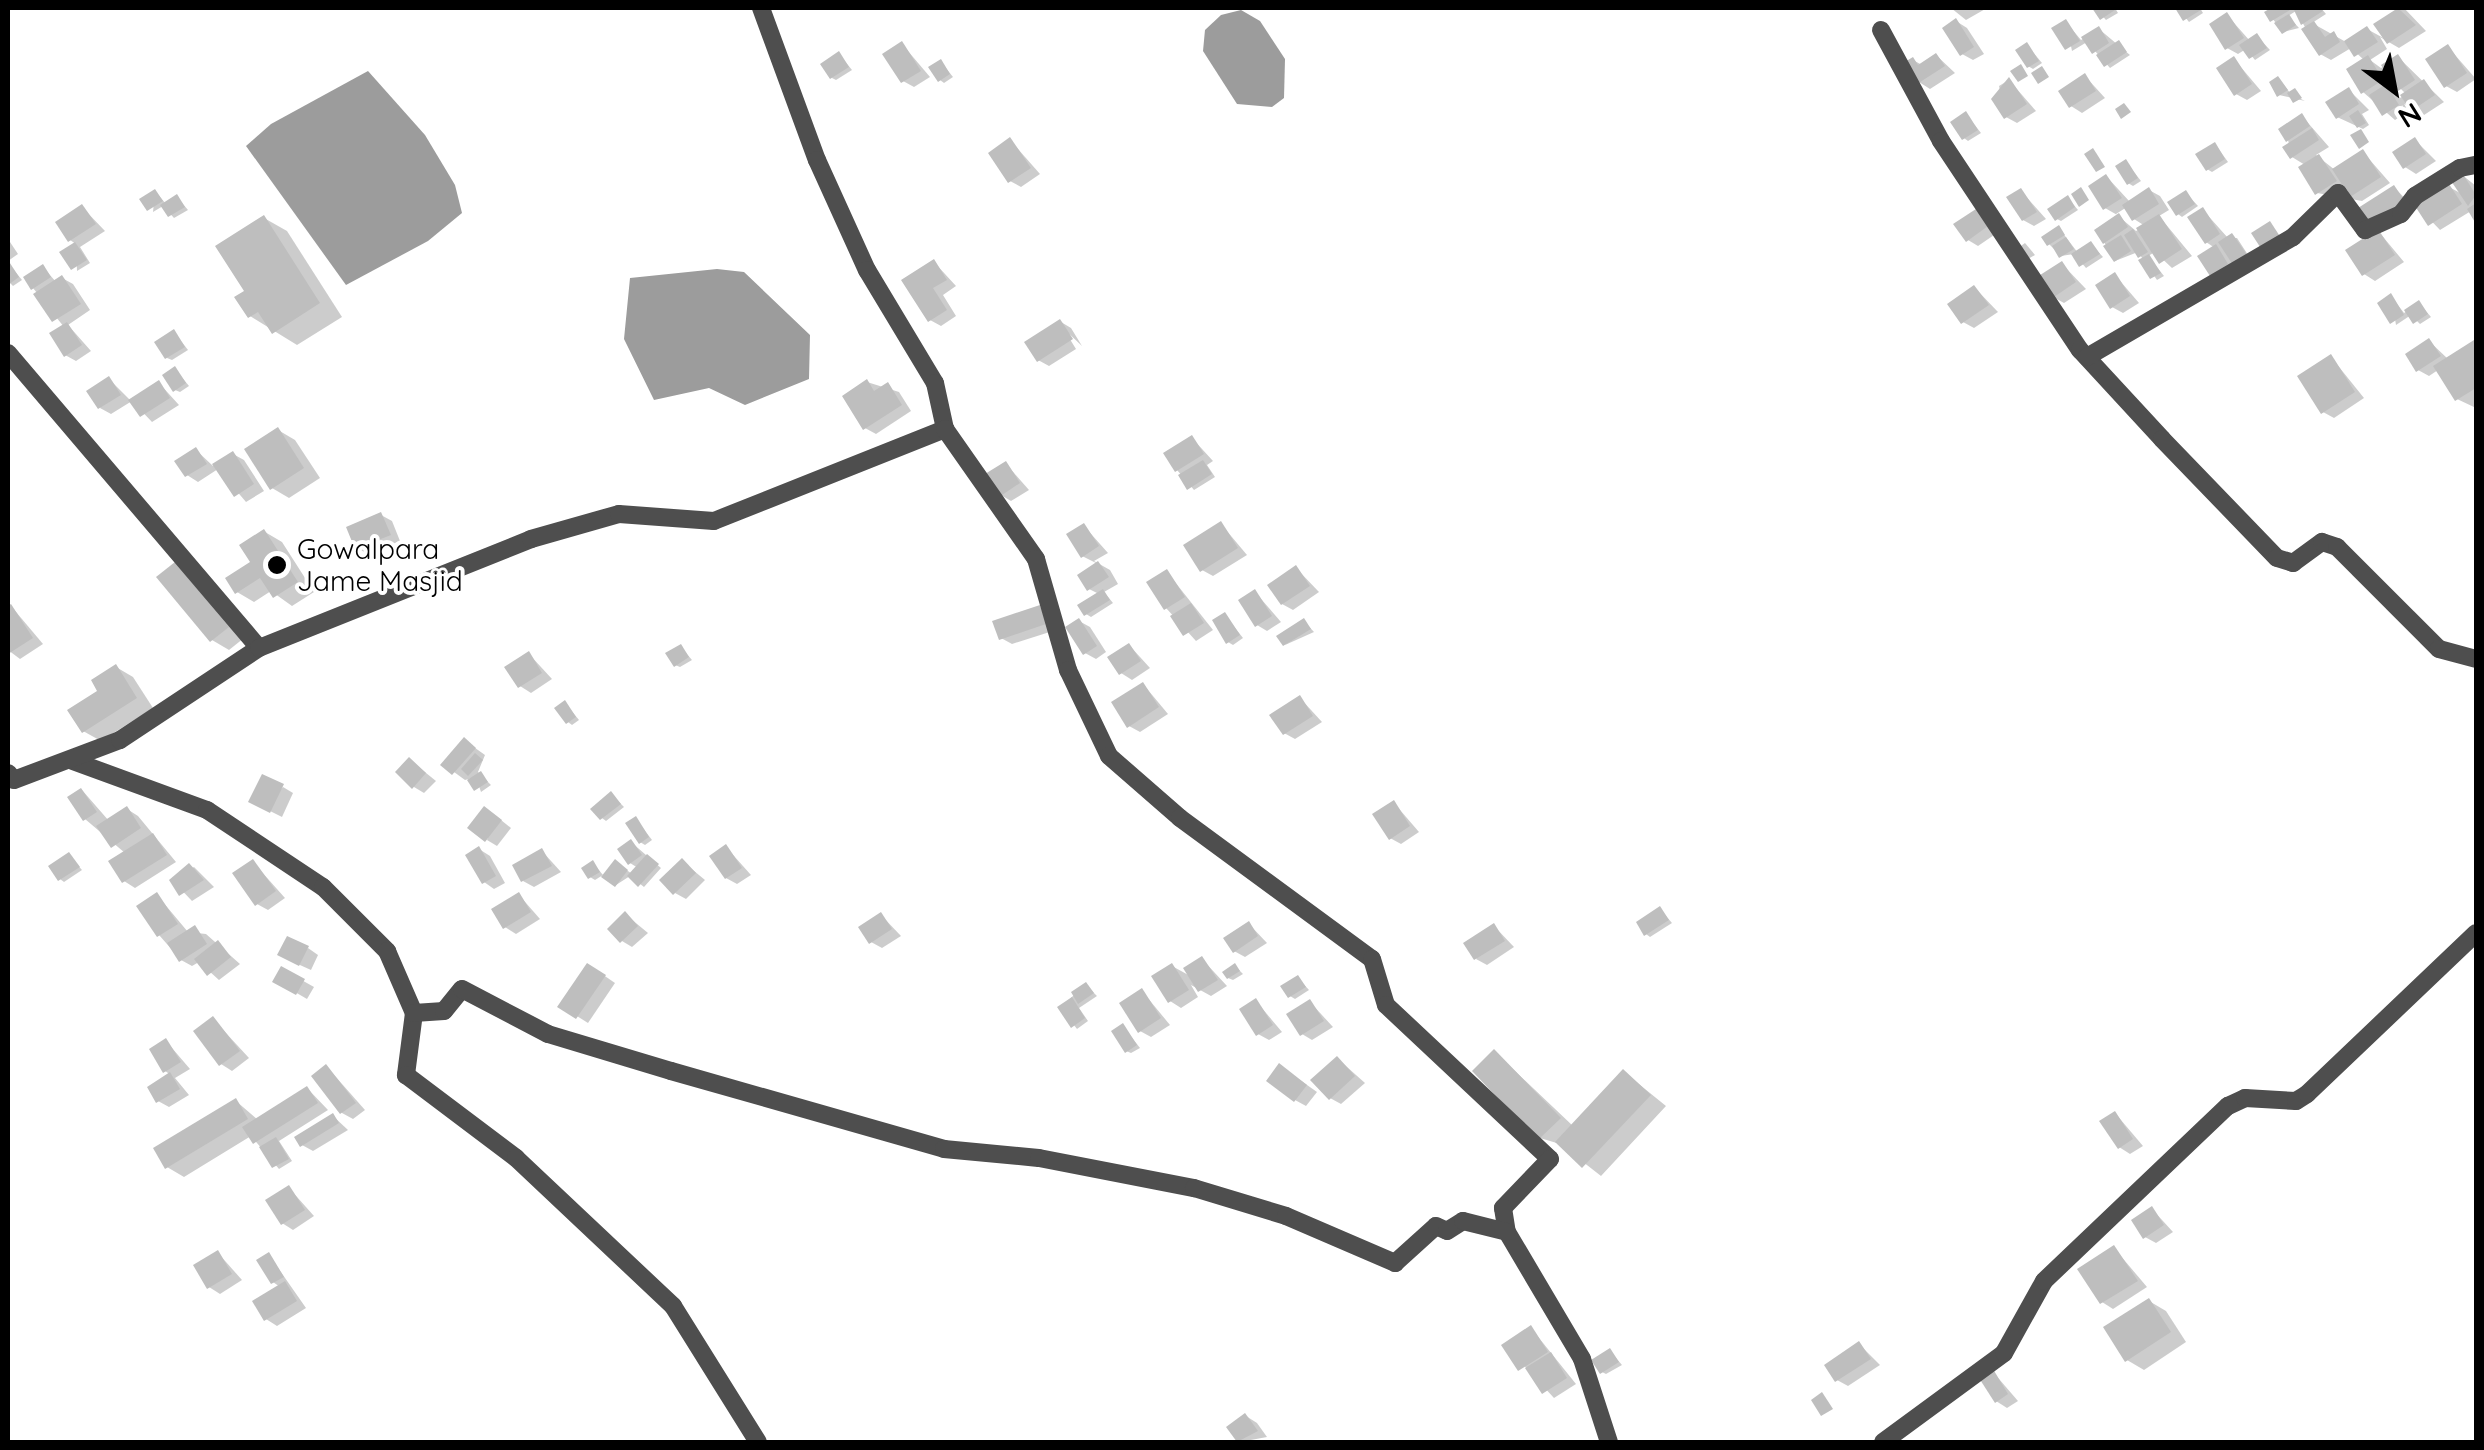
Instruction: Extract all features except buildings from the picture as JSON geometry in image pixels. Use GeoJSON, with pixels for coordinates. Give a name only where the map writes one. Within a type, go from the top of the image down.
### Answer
{"type":"FeatureCollection","features":[{"type":"Feature","properties":{"kind":"street"},"geometry":{"type":"LineString","coordinates":[[761,8],[816,160],[867,270],[936,383],[945,429],[1036,559],[1068,670],[1109,756],[1180,818],[1372,959],[1386,1006],[1550,1160],[1503,1208],[1507,1232],[1582,1359],[1609,1442]]}},
{"type":"Feature","properties":{"kind":"street"},"geometry":{"type":"LineString","coordinates":[[1881,30],[1941,141],[2086,357],[2277,558],[2293,563],[2322,542],[2338,547],[2439,649],[2476,659]]}},
{"type":"Feature","properties":{"kind":"street"},"geometry":{"type":"LineString","coordinates":[[2086,357],[2293,237],[2338,193],[2365,230],[2402,214],[2414,196],[2460,168],[2476,165]]}},
{"type":"Feature","properties":{"kind":"street"},"geometry":{"type":"LineString","coordinates":[[8,353],[259,648]]}},
{"type":"Feature","properties":{"kind":"street"},"geometry":{"type":"LineString","coordinates":[[8,773],[14,780],[73,761],[120,740],[259,648],[531,539],[619,514],[714,522],[945,429]]}},
{"type":"Feature","properties":{"kind":"street"},"geometry":{"type":"LineString","coordinates":[[73,761],[207,810],[324,888],[387,951],[414,1013],[406,1075],[516,1158],[673,1306],[758,1442]]}},
{"type":"Feature","properties":{"kind":"street"},"geometry":{"type":"LineString","coordinates":[[1883,1442],[2004,1352],[2044,1281],[2228,1106],[2245,1098],[2296,1101],[2307,1094],[2476,933]]}},
{"type":"Feature","properties":{"kind":"street"},"geometry":{"type":"LineString","coordinates":[[414,1013],[444,1011],[462,990],[548,1034],[709,1082],[944,1148],[1039,1158],[1194,1188],[1286,1216],[1395,1263],[1436,1226],[1447,1231],[1463,1220],[1507,1232]]}},
{"type":"Feature","properties":{"kind":"shaded area"},"geometry":{"type":"Polygon","coordinates":[[[1241,10],[1260,21],[1285,59],[1284,98],[1272,107],[1237,104],[1203,51],[1205,30],[1221,15],[1241,10]]]}},
{"type":"Feature","properties":{"kind":"shaded area"},"geometry":{"type":"Polygon","coordinates":[[[368,71],[425,135],[455,185],[462,213],[428,241],[346,285],[246,146],[271,124],[368,71]]]}},
{"type":"Feature","properties":{"kind":"shaded area"},"geometry":{"type":"Polygon","coordinates":[[[717,269],[744,272],[810,335],[809,379],[745,405],[709,388],[654,400],[624,339],[630,278],[717,269]]]}},
{"type":"Feature","properties":{"kind":"place","name":"Gowalpara Jame Masjid"},"geometry":{"type":"Point","coordinates":[277,565]}}]}
